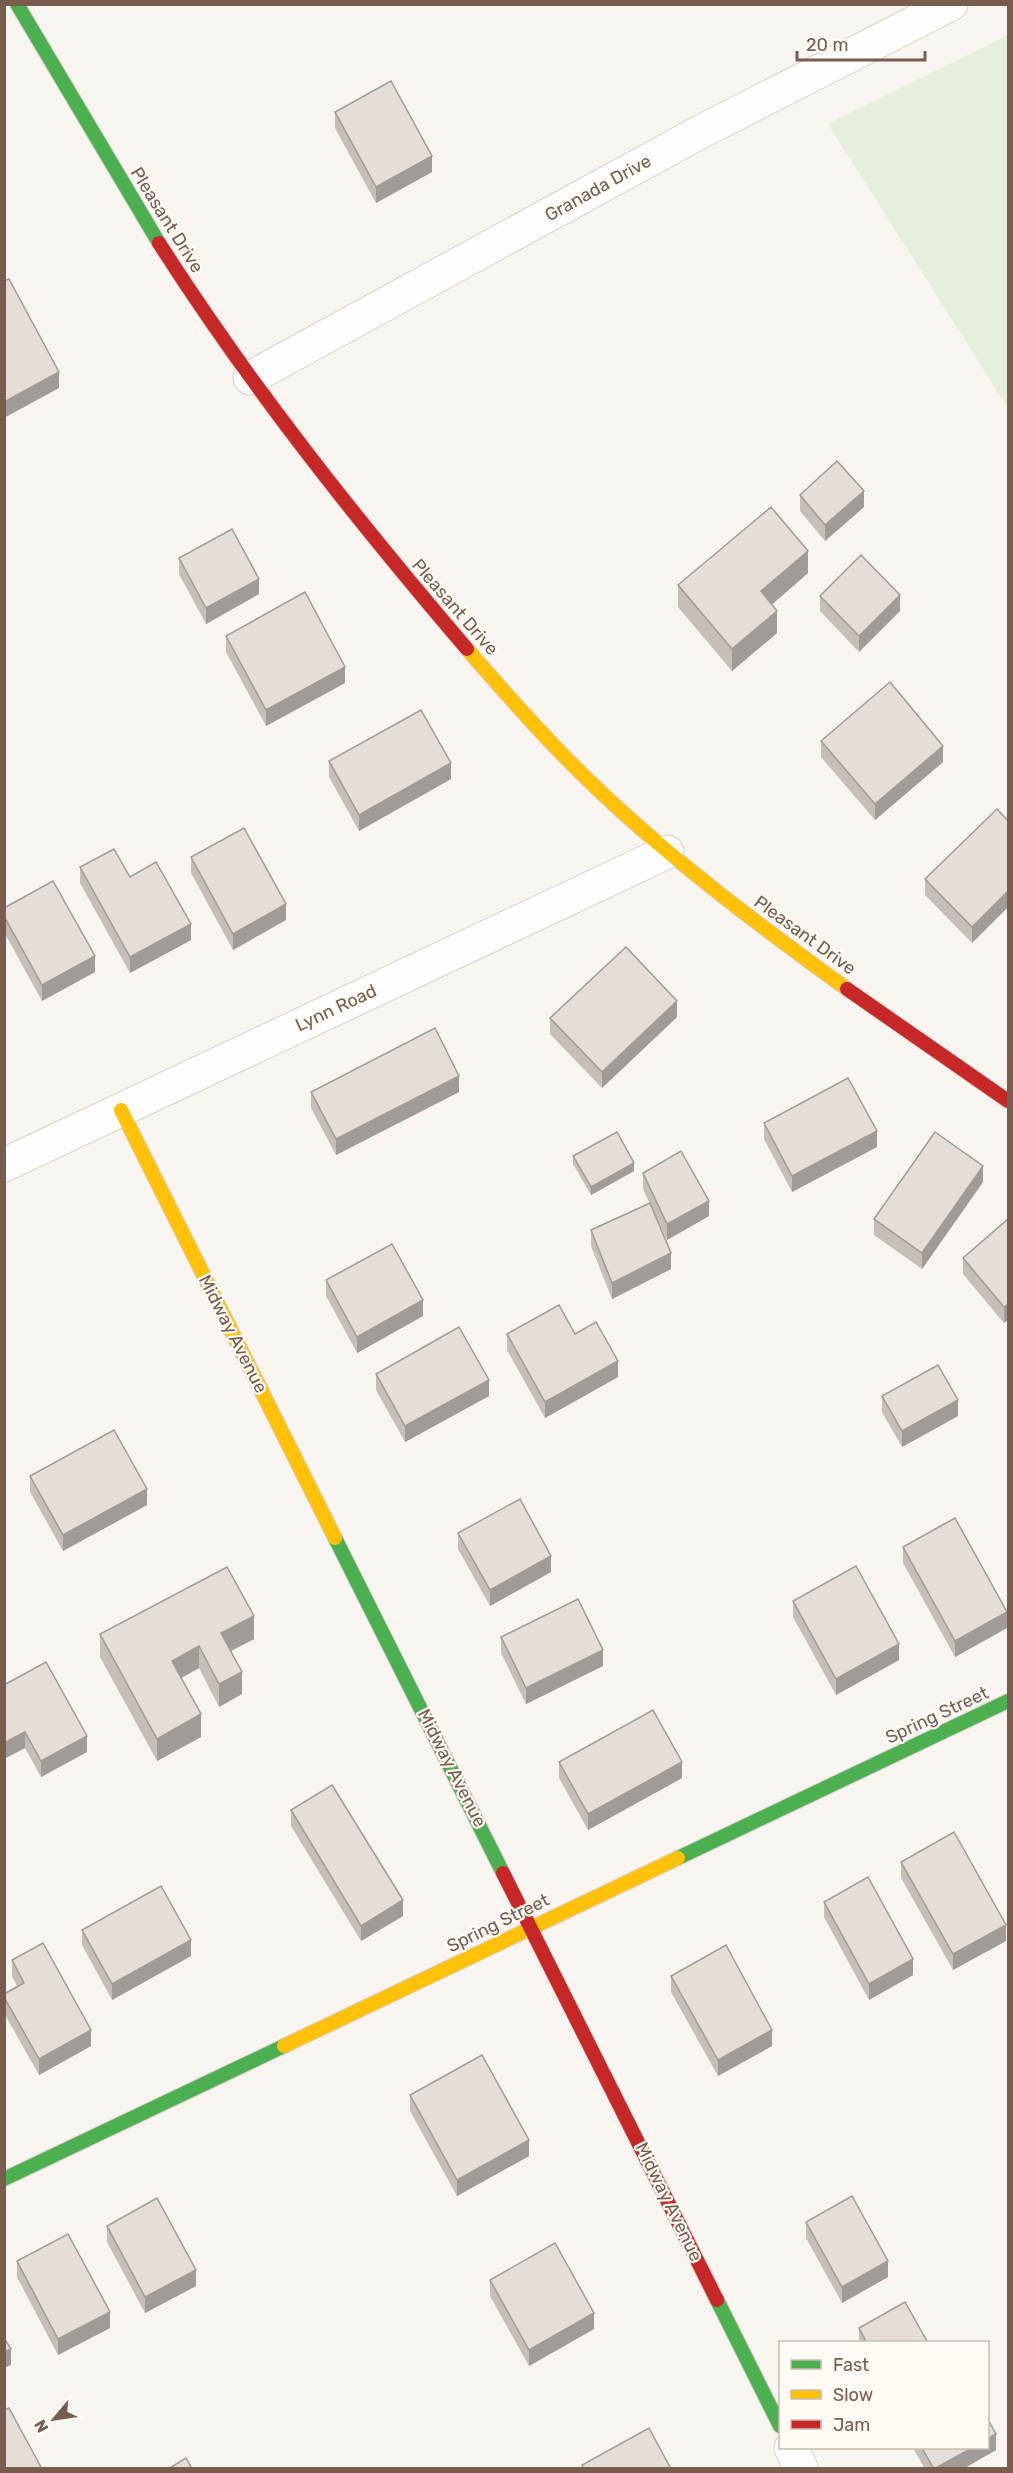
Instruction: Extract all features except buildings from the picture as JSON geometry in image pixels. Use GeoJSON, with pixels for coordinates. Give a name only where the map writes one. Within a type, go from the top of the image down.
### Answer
{"type":"FeatureCollection","features":[{"type":"Feature","properties":{"kind":"street","name":"Pleasant Drive"},"geometry":{"type":"LineString","coordinates":[[17,4],[155,237],[249,378],[322,476],[473,656],[604,795],[668,852],[822,971],[1008,1101]]}},
{"type":"Feature","properties":{"kind":"street","name":"Granada Drive"},"geometry":{"type":"LineString","coordinates":[[249,378],[702,131],[951,4]]}},
{"type":"Feature","properties":{"kind":"street","name":"Lynn Road"},"geometry":{"type":"LineString","coordinates":[[4,1165],[668,852]]}},
{"type":"Feature","properties":{"kind":"street","name":"Midway Avenue"},"geometry":{"type":"LineString","coordinates":[[121,1110],[779,2424]]}},
{"type":"Feature","properties":{"kind":"street","name":"Spring Street"},"geometry":{"type":"LineString","coordinates":[[4,2180],[1008,1701]]}},
{"type":"Feature","properties":{"kind":"street"},"geometry":{"type":"LineString","coordinates":[[791,2449],[801,2469]]}},
{"type":"Feature","properties":{"kind":"green space"},"geometry":{"type":"Polygon","coordinates":[[[1008,35],[1008,408],[828,124],[1008,35]]]}},
{"type":"Feature","properties":{"kind":"traffic: fast"},"geometry":{"type":"LineString","coordinates":[[17,4],[159,243]]}},
{"type":"Feature","properties":{"kind":"traffic: fast"},"geometry":{"type":"LineString","coordinates":[[335,1538],[503,1873]]}},
{"type":"Feature","properties":{"kind":"traffic: fast"},"geometry":{"type":"LineString","coordinates":[[678,1858],[1008,1701]]}},
{"type":"Feature","properties":{"kind":"traffic: fast"},"geometry":{"type":"LineString","coordinates":[[4,2179],[284,2046]]}},
{"type":"Feature","properties":{"kind":"traffic: fast"},"geometry":{"type":"LineString","coordinates":[[717,2300],[779,2424]]}},
{"type":"Feature","properties":{"kind":"traffic: slow"},"geometry":{"type":"LineString","coordinates":[[467,649],[554,746],[615,806],[712,888],[847,989]]}},
{"type":"Feature","properties":{"kind":"traffic: slow"},"geometry":{"type":"LineString","coordinates":[[121,1110],[335,1538]]}},
{"type":"Feature","properties":{"kind":"traffic: slow"},"geometry":{"type":"LineString","coordinates":[[284,2046],[678,1858]]}},
{"type":"Feature","properties":{"kind":"traffic: jam"},"geometry":{"type":"LineString","coordinates":[[159,243],[230,349],[306,451],[467,649]]}},
{"type":"Feature","properties":{"kind":"traffic: jam"},"geometry":{"type":"LineString","coordinates":[[847,989],[1008,1101]]}},
{"type":"Feature","properties":{"kind":"traffic: jam"},"geometry":{"type":"LineString","coordinates":[[503,1873],[717,2300]]}}]}
